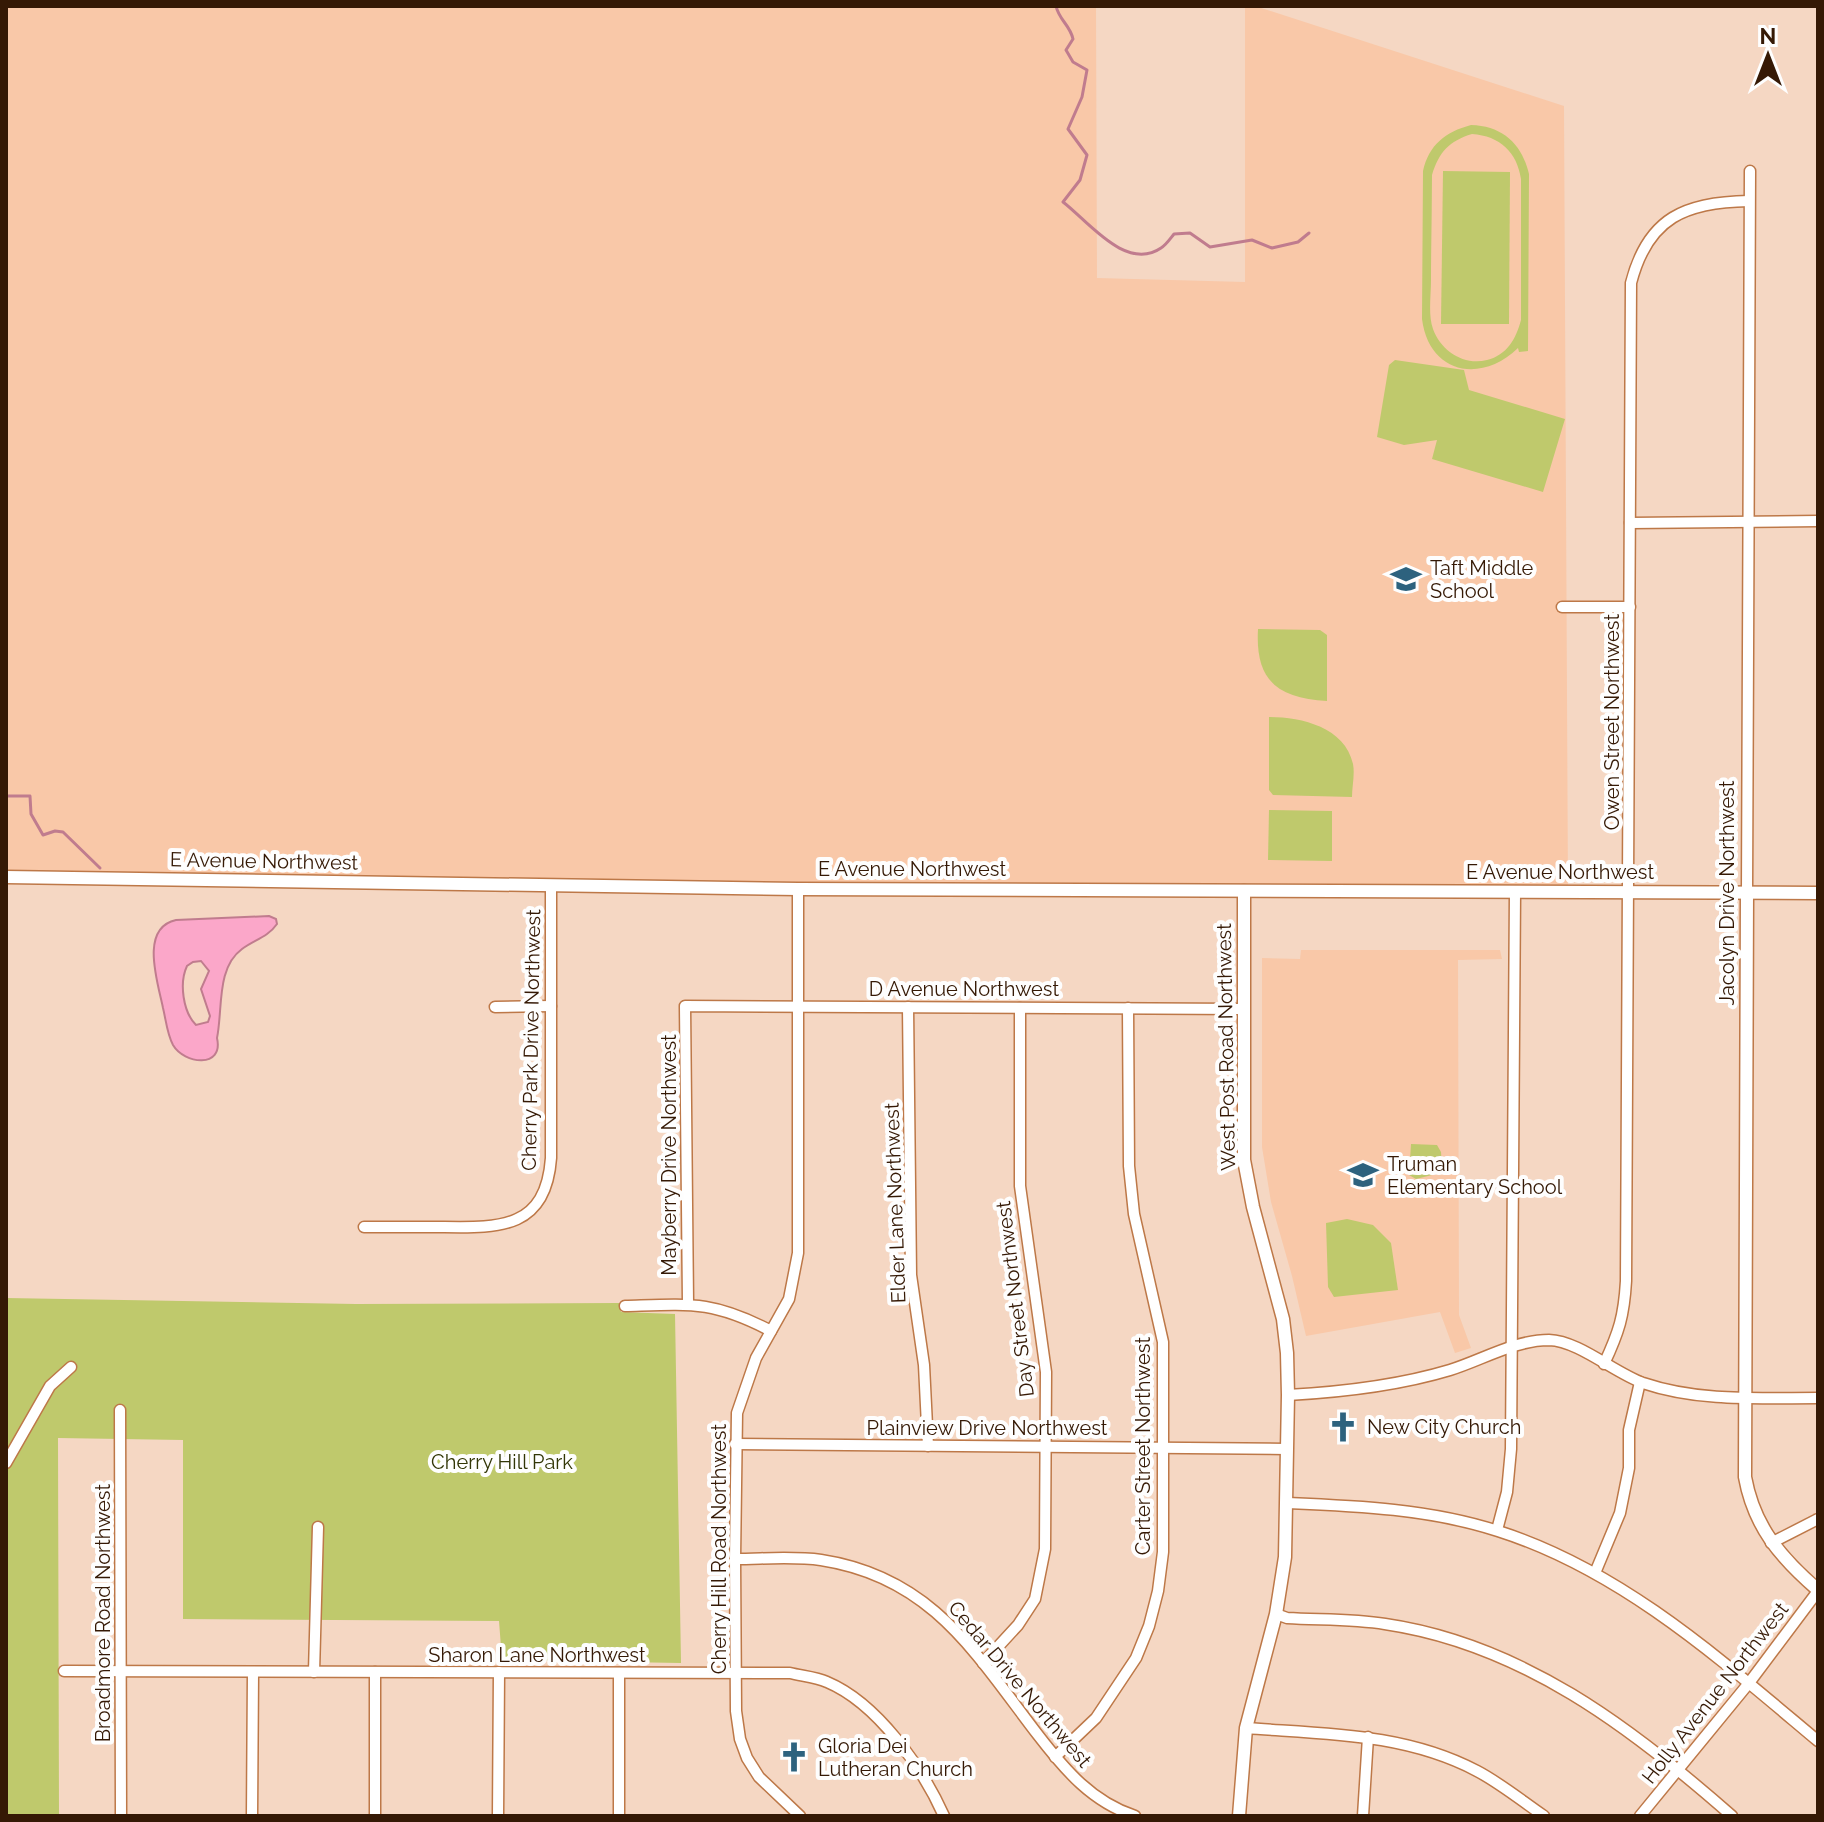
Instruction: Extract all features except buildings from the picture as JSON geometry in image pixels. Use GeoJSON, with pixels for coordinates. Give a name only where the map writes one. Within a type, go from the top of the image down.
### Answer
{"type":"FeatureCollection","features":[{"type":"Feature","properties":{"kind":"street","name":"Jacolyn Drive Northwest"},"geometry":{"type":"LineString","coordinates":[[1750,171],[1745,1477],[1755,1517],[1771,1543],[1787,1564],[1818,1591]]}},
{"type":"Feature","properties":{"kind":"street","name":"Owen Street Northwest"},"geometry":{"type":"LineString","coordinates":[[1604,1364],[1619,1334],[1625,1308],[1626,1281],[1631,283],[1637,260],[1660,226],[1678,213],[1702,204],[1749,201]]}},
{"type":"Feature","properties":{"kind":"street"},"geometry":{"type":"LineString","coordinates":[[1630,523],[1818,521]]}},
{"type":"Feature","properties":{"kind":"street"},"geometry":{"type":"LineString","coordinates":[[1562,607],[1630,607]]}},
{"type":"Feature","properties":{"kind":"street","name":"E Avenue Northwest"},"geometry":{"type":"LineString","coordinates":[[6,877],[798,889],[1818,893]]}},
{"type":"Feature","properties":{"kind":"street","name":"Cherry Park Drive Northwest"},"geometry":{"type":"LineString","coordinates":[[364,1227],[502,1226],[532,1209],[542,1195],[550,1167],[551,886]]}},
{"type":"Feature","properties":{"kind":"street","name":"Cherry Hill Road Northwest"},"geometry":{"type":"LineString","coordinates":[[798,889],[798,1253],[789,1299],[747,1380],[737,1413],[735,1673],[736,1711],[740,1739],[747,1758],[759,1777],[800,1816]]}},
{"type":"Feature","properties":{"kind":"street","name":"West Post Road Northwest"},"geometry":{"type":"LineString","coordinates":[[1239,1816],[1246,1728],[1276,1614],[1285,1557],[1288,1395],[1283,1319],[1253,1207],[1244,1160],[1244,891]]}},
{"type":"Feature","properties":{"kind":"street"},"geometry":{"type":"LineString","coordinates":[[1497,1530],[1510,1470],[1515,892]]}},
{"type":"Feature","properties":{"kind":"street"},"geometry":{"type":"LineString","coordinates":[[495,1007],[551,1006]]}},
{"type":"Feature","properties":{"kind":"street","name":"D Avenue Northwest"},"geometry":{"type":"LineString","coordinates":[[685,1006],[1242,1009]]}},
{"type":"Feature","properties":{"kind":"street","name":"Mayberry Drive Northwest"},"geometry":{"type":"LineString","coordinates":[[685,1006],[688,1303]]}},
{"type":"Feature","properties":{"kind":"street","name":"Elder Lane Northwest"},"geometry":{"type":"LineString","coordinates":[[908,1007],[911,1275],[924,1365],[928,1446]]}},
{"type":"Feature","properties":{"kind":"street","name":"Day Street Northwest"},"geometry":{"type":"LineString","coordinates":[[983,1663],[1018,1625],[1035,1599],[1045,1549],[1046,1372],[1020,1186],[1020,1008]]}},
{"type":"Feature","properties":{"kind":"street","name":"Carter Street Northwest"},"geometry":{"type":"LineString","coordinates":[[1055,1757],[1096,1718],[1136,1658],[1158,1591],[1163,1552],[1163,1342],[1134,1214],[1129,1166],[1128,1008]]}},
{"type":"Feature","properties":{"kind":"street"},"geometry":{"type":"LineString","coordinates":[[625,1306],[688,1303],[726,1311],[771,1331]]}},
{"type":"Feature","properties":{"kind":"street"},"geometry":{"type":"LineString","coordinates":[[1288,1395],[1369,1388],[1415,1379],[1513,1346],[1552,1340],[1569,1345],[1640,1382],[1705,1397],[1818,1398]]}},
{"type":"Feature","properties":{"kind":"street"},"geometry":{"type":"LineString","coordinates":[[6,1463],[50,1386],[71,1367]]}},
{"type":"Feature","properties":{"kind":"street"},"geometry":{"type":"LineString","coordinates":[[1595,1573],[1620,1513],[1629,1468],[1629,1430],[1640,1382]]}},
{"type":"Feature","properties":{"kind":"street","name":"Broadmore Road Northwest"},"geometry":{"type":"LineString","coordinates":[[120,1410],[121,1816]]}},
{"type":"Feature","properties":{"kind":"street","name":"Plainview Drive Northwest"},"geometry":{"type":"LineString","coordinates":[[735,1444],[1287,1449]]}},
{"type":"Feature","properties":{"kind":"street"},"geometry":{"type":"LineString","coordinates":[[1287,1503],[1367,1505],[1497,1530],[1595,1573],[1652,1608],[1818,1741]]}},
{"type":"Feature","properties":{"kind":"street"},"geometry":{"type":"LineString","coordinates":[[1771,1543],[1818,1519]]}},
{"type":"Feature","properties":{"kind":"street"},"geometry":{"type":"LineString","coordinates":[[314,1672],[318,1527]]}},
{"type":"Feature","properties":{"kind":"street","name":"Cedar Drive Northwest"},"geometry":{"type":"LineString","coordinates":[[735,1559],[818,1560],[857,1567],[895,1583],[946,1618],[1079,1784],[1103,1802],[1135,1816]]}},
{"type":"Feature","properties":{"kind":"street","name":"Holly Avenue Northwest"},"geometry":{"type":"LineString","coordinates":[[1640,1816],[1749,1683],[1818,1591]]}},
{"type":"Feature","properties":{"kind":"street"},"geometry":{"type":"LineString","coordinates":[[1276,1614],[1287,1618],[1383,1623],[1437,1634],[1539,1674],[1601,1711],[1679,1770],[1732,1816]]}},
{"type":"Feature","properties":{"kind":"street","name":"Sharon Lane Northwest"},"geometry":{"type":"LineString","coordinates":[[64,1671],[790,1673],[825,1681],[852,1695],[878,1718],[905,1753],[944,1816]]}},
{"type":"Feature","properties":{"kind":"street"},"geometry":{"type":"LineString","coordinates":[[252,1816],[253,1672]]}},
{"type":"Feature","properties":{"kind":"street"},"geometry":{"type":"LineString","coordinates":[[375,1672],[375,1816]]}},
{"type":"Feature","properties":{"kind":"street"},"geometry":{"type":"LineString","coordinates":[[498,1816],[499,1672]]}},
{"type":"Feature","properties":{"kind":"street"},"geometry":{"type":"LineString","coordinates":[[619,1673],[619,1816]]}},
{"type":"Feature","properties":{"kind":"street"},"geometry":{"type":"LineString","coordinates":[[1246,1728],[1397,1742],[1477,1771],[1544,1816]]}},
{"type":"Feature","properties":{"kind":"street"},"geometry":{"type":"LineString","coordinates":[[1363,1816],[1368,1737]]}},
{"type":"Feature","properties":{"kind":"shaded area"},"geometry":{"type":"Polygon","coordinates":[[[6,6],[1096,6],[1097,278],[1245,282],[1245,6],[1255,6],[1564,106],[1568,892],[6,877],[6,6]]]}},
{"type":"Feature","properties":{"kind":"shaded area"},"geometry":{"type":"Polygon","coordinates":[[[269,916],[276,919],[277,924],[273,928],[242,949],[228,967],[222,990],[218,1048],[209,1059],[194,1059],[178,1051],[168,1032],[155,971],[154,945],[165,925],[176,920],[269,916]],[[201,961],[187,966],[185,973],[185,1005],[196,1025],[208,1022],[210,1016],[201,989],[209,971],[201,961]]]}},
{"type":"Feature","properties":{"kind":"shaded area","name":"Truman Elementary School"},"geometry":{"type":"Polygon","coordinates":[[[1301,950],[1500,950],[1502,959],[1458,960],[1459,1315],[1471,1348],[1455,1353],[1440,1312],[1306,1336],[1271,1202],[1262,1147],[1262,958],[1300,959],[1301,950]]]}},
{"type":"Feature","properties":{"kind":"green space"},"geometry":{"type":"Polygon","coordinates":[[[1482,126],[1502,133],[1516,146],[1529,174],[1528,351],[1519,352],[1518,348],[1504,359],[1473,369],[1459,368],[1435,352],[1422,319],[1423,171],[1434,147],[1462,128],[1482,126]],[[1472,134],[1451,144],[1438,160],[1432,175],[1431,324],[1448,350],[1470,361],[1494,358],[1505,350],[1521,320],[1519,169],[1506,147],[1482,135],[1472,134]]]}},
{"type":"Feature","properties":{"kind":"green space"},"geometry":{"type":"Polygon","coordinates":[[[1443,171],[1510,172],[1509,324],[1441,324],[1443,171]]]}},
{"type":"Feature","properties":{"kind":"green space"},"geometry":{"type":"Polygon","coordinates":[[[1395,360],[1464,370],[1469,390],[1565,419],[1543,492],[1432,459],[1437,440],[1404,445],[1377,437],[1389,365],[1395,360]]]}},
{"type":"Feature","properties":{"kind":"green space"},"geometry":{"type":"Polygon","coordinates":[[[1258,629],[1320,630],[1327,635],[1327,701],[1295,696],[1273,683],[1261,662],[1258,629]]]}},
{"type":"Feature","properties":{"kind":"green space"},"geometry":{"type":"Polygon","coordinates":[[[1269,717],[1308,722],[1341,741],[1353,764],[1352,797],[1273,795],[1269,790],[1269,717]]]}},
{"type":"Feature","properties":{"kind":"green space"},"geometry":{"type":"Polygon","coordinates":[[[1269,810],[1332,811],[1332,861],[1268,860],[1269,810]]]}},
{"type":"Feature","properties":{"kind":"green space"},"geometry":{"type":"Polygon","coordinates":[[[1411,1144],[1437,1145],[1441,1152],[1442,1169],[1416,1179],[1409,1175],[1411,1144]]]}},
{"type":"Feature","properties":{"kind":"green space"},"geometry":{"type":"Polygon","coordinates":[[[1347,1219],[1373,1225],[1391,1243],[1398,1290],[1334,1297],[1328,1287],[1326,1223],[1347,1219]]]}},
{"type":"Feature","properties":{"kind":"green space","name":"Cherry Hill Park"},"geometry":{"type":"Polygon","coordinates":[[[6,1298],[356,1304],[619,1303],[621,1312],[675,1314],[681,1663],[502,1660],[499,1621],[183,1619],[183,1440],[58,1438],[59,1816],[6,1816],[6,1298]]]}},
{"type":"Feature","properties":{"kind":"waterway"},"geometry":{"type":"LineString","coordinates":[[1056,6],[1073,39],[1066,50],[1073,62],[1087,70],[1082,97],[1068,129],[1087,155],[1080,180],[1063,202],[1108,241],[1134,254],[1148,254],[1161,248],[1174,234],[1190,233],[1210,247],[1252,240],[1272,248],[1298,242],[1309,233]]}},
{"type":"Feature","properties":{"kind":"waterway"},"geometry":{"type":"LineString","coordinates":[[6,796],[30,796],[31,814],[43,835],[63,832],[100,868]]}},
{"type":"Feature","properties":{"kind":"place","name":"Taft Middle School"},"geometry":{"type":"Point","coordinates":[1406,579]}},
{"type":"Feature","properties":{"kind":"place","name":"Truman Elementary School"},"geometry":{"type":"Point","coordinates":[1363,1175]}},
{"type":"Feature","properties":{"kind":"place","name":"New City Church"},"geometry":{"type":"Point","coordinates":[1343,1427]}},
{"type":"Feature","properties":{"kind":"place","name":"Gloria Dei Lutheran Church"},"geometry":{"type":"Point","coordinates":[794,1757]}}]}
